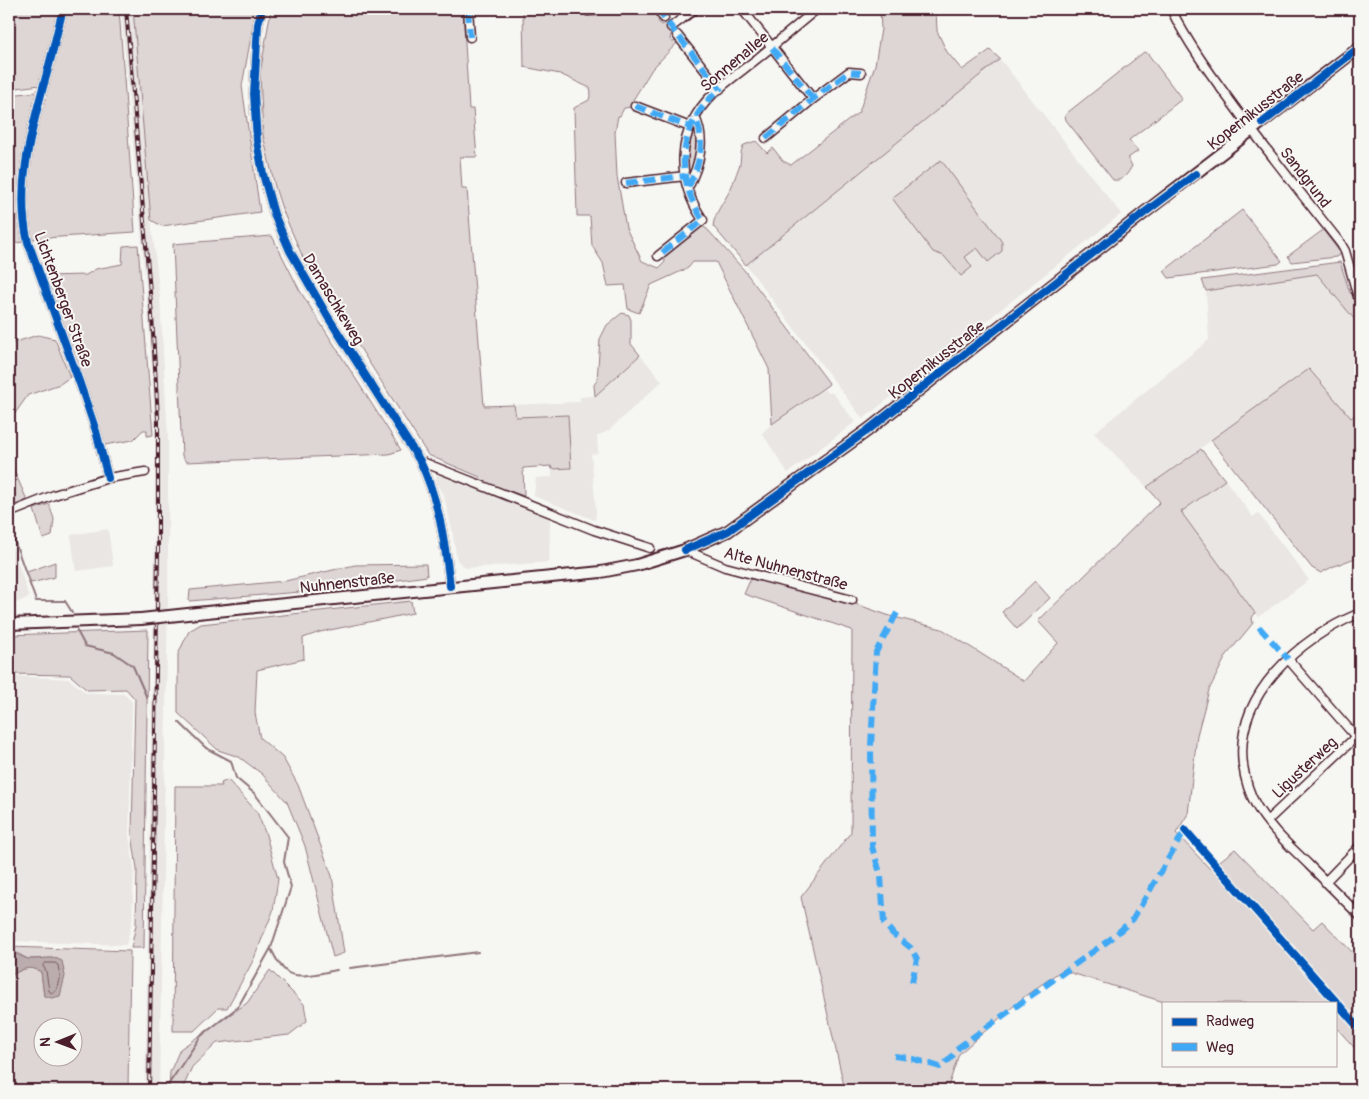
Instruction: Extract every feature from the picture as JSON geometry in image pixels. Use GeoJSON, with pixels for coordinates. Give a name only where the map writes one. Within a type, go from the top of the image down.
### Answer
{"type":"FeatureCollection","features":[{"type":"Feature","properties":{"kind":"main road","name":"Kopernikusstraße"},"geometry":{"type":"LineString","coordinates":[[685,550],[728,531],[868,430],[1144,213],[1360,48]]}},
{"type":"Feature","properties":{"kind":"main road","name":"Nuhnenstraße"},"geometry":{"type":"LineString","coordinates":[[9,624],[141,619],[601,572],[637,565],[685,550]]}},
{"type":"Feature","properties":{"kind":"street","name":"Lichtenberger Straße"},"geometry":{"type":"LineString","coordinates":[[63,9],[31,132],[24,180],[25,229],[28,242],[87,403],[108,478]]}},
{"type":"Feature","properties":{"kind":"street","name":"Damaschkeweg"},"geometry":{"type":"LineString","coordinates":[[262,9],[258,24],[254,94],[257,141],[263,174],[274,214],[290,251],[328,317],[420,461],[428,477],[445,541],[450,586]]}},
{"type":"Feature","properties":{"kind":"street"},"geometry":{"type":"LineString","coordinates":[[468,9],[470,37]]}},
{"type":"Feature","properties":{"kind":"street"},"geometry":{"type":"LineString","coordinates":[[586,9],[596,9]]}},
{"type":"Feature","properties":{"kind":"street"},"geometry":{"type":"LineString","coordinates":[[657,9],[664,18]]}},
{"type":"Feature","properties":{"kind":"street"},"geometry":{"type":"LineString","coordinates":[[671,27],[695,9]]}},
{"type":"Feature","properties":{"kind":"street"},"geometry":{"type":"LineString","coordinates":[[742,9],[813,99]]}},
{"type":"Feature","properties":{"kind":"street","name":"Sonnenallee"},"geometry":{"type":"LineString","coordinates":[[658,256],[703,220],[692,202],[684,176],[684,154],[690,127],[695,117],[705,103],[720,89],[817,9]]}},
{"type":"Feature","properties":{"kind":"street","name":"Sandgrund"},"geometry":{"type":"LineString","coordinates":[[1171,9],[1211,75],[1252,131],[1341,244],[1345,251],[1358,297]]}},
{"type":"Feature","properties":{"kind":"street"},"geometry":{"type":"LineString","coordinates":[[677,35],[720,89]]}},
{"type":"Feature","properties":{"kind":"street"},"geometry":{"type":"LineString","coordinates":[[766,138],[849,72],[861,73]]}},
{"type":"Feature","properties":{"kind":"street"},"geometry":{"type":"LineString","coordinates":[[635,106],[690,127]]}},
{"type":"Feature","properties":{"kind":"street"},"geometry":{"type":"LineString","coordinates":[[687,185],[692,180],[701,152],[700,130],[695,117]]}},
{"type":"Feature","properties":{"kind":"street"},"geometry":{"type":"LineString","coordinates":[[626,183],[684,176]]}},
{"type":"Feature","properties":{"kind":"street"},"geometry":{"type":"LineString","coordinates":[[420,461],[594,530],[650,548]]}},
{"type":"Feature","properties":{"kind":"street"},"geometry":{"type":"LineString","coordinates":[[9,512],[108,478],[144,472]]}},
{"type":"Feature","properties":{"kind":"street","name":"Alte Nuhnenstraße"},"geometry":{"type":"LineString","coordinates":[[685,550],[725,567],[852,600]]}},
{"type":"Feature","properties":{"kind":"street"},"geometry":{"type":"LineString","coordinates":[[1360,613],[1330,627],[1305,644],[1274,674],[1262,690],[1249,716],[1243,743],[1243,763],[1248,787],[1257,808],[1282,839],[1360,916]]}},
{"type":"Feature","properties":{"kind":"street"},"geometry":{"type":"LineString","coordinates":[[1288,660],[1358,735]]}},
{"type":"Feature","properties":{"kind":"street","name":"Ligusterweg"},"geometry":{"type":"LineString","coordinates":[[1267,821],[1358,735]]}},
{"type":"Feature","properties":{"kind":"street"},"geometry":{"type":"LineString","coordinates":[[1325,882],[1360,846]]}},
{"type":"Feature","properties":{"kind":"shaded area"},"geometry":{"type":"Polygon","coordinates":[[[9,9],[59,9],[40,85],[9,89],[9,9]]]}},
{"type":"Feature","properties":{"kind":"shaded area"},"geometry":{"type":"Polygon","coordinates":[[[67,9],[119,9],[135,232],[30,239],[27,201],[30,162],[67,9]]]}},
{"type":"Feature","properties":{"kind":"shaded area"},"geometry":{"type":"Polygon","coordinates":[[[121,9],[133,9],[151,220],[160,299],[168,439],[168,594],[159,1090],[145,1090],[155,440],[147,300],[121,9]]]}},
{"type":"Feature","properties":{"kind":"shaded area"},"geometry":{"type":"Polygon","coordinates":[[[133,9],[256,9],[242,86],[260,212],[162,226],[151,220],[133,9]]]}},
{"type":"Feature","properties":{"kind":"shaded area"},"geometry":{"type":"Polygon","coordinates":[[[271,9],[463,9],[469,109],[473,109],[477,157],[460,157],[462,189],[467,189],[484,406],[514,405],[516,417],[568,415],[571,468],[552,469],[551,466],[523,468],[524,496],[479,480],[480,477],[428,455],[304,260],[282,209],[263,135],[260,74],[271,9]]]}},
{"type":"Feature","properties":{"kind":"shaded area"},"geometry":{"type":"Polygon","coordinates":[[[523,9],[578,9],[589,16],[596,16],[605,9],[653,9],[659,16],[658,21],[661,25],[665,23],[672,31],[670,39],[672,42],[679,41],[652,69],[633,100],[632,107],[624,108],[620,116],[618,116],[615,132],[617,176],[626,228],[642,261],[659,268],[665,262],[664,255],[702,226],[707,229],[744,270],[829,383],[828,385],[772,424],[769,369],[716,262],[693,262],[688,268],[651,285],[639,313],[628,309],[625,285],[608,286],[603,263],[592,246],[590,216],[577,216],[574,108],[589,100],[590,88],[560,74],[524,67],[523,9]]]}},
{"type":"Feature","properties":{"kind":"shaded area"},"geometry":{"type":"Polygon","coordinates":[[[880,9],[936,9],[937,31],[947,52],[962,70],[990,50],[1000,59],[746,265],[713,226],[716,215],[733,183],[744,145],[756,141],[767,153],[773,148],[783,161],[791,165],[859,112],[875,65],[881,29],[880,9]]]}},
{"type":"Feature","properties":{"kind":"shaded area"},"geometry":{"type":"Polygon","coordinates":[[[1144,52],[1148,54],[1182,99],[1129,140],[1138,151],[1128,158],[1132,166],[1120,180],[1113,180],[1066,120],[1065,116],[1144,52]]]}},
{"type":"Feature","properties":{"kind":"shaded area"},"geometry":{"type":"Polygon","coordinates":[[[1000,59],[1121,214],[863,419],[746,265],[1000,59]]]}},
{"type":"Feature","properties":{"kind":"shaded area"},"geometry":{"type":"Polygon","coordinates":[[[37,92],[21,168],[19,215],[23,242],[9,244],[9,95],[37,92]]]}},
{"type":"Feature","properties":{"kind":"shaded area"},"geometry":{"type":"Polygon","coordinates":[[[695,125],[696,151],[688,177],[688,151],[695,125]]]}},
{"type":"Feature","properties":{"kind":"shaded area"},"geometry":{"type":"Polygon","coordinates":[[[941,160],[1002,242],[1002,251],[988,262],[977,248],[965,257],[972,267],[961,276],[944,256],[933,252],[892,198],[941,160]]]}},
{"type":"Feature","properties":{"kind":"shaded area"},"geometry":{"type":"Polygon","coordinates":[[[1242,210],[1282,261],[1278,264],[1169,278],[1164,271],[1242,210]]]}},
{"type":"Feature","properties":{"kind":"shaded area"},"geometry":{"type":"Polygon","coordinates":[[[1323,230],[1339,251],[1339,255],[1336,257],[1292,262],[1288,256],[1323,230]]]}},
{"type":"Feature","properties":{"kind":"shaded area"},"geometry":{"type":"Polygon","coordinates":[[[272,236],[300,291],[401,450],[389,454],[186,462],[182,456],[173,244],[272,236]]]}},
{"type":"Feature","properties":{"kind":"shaded area"},"geometry":{"type":"Polygon","coordinates":[[[138,245],[153,435],[147,436],[147,430],[143,430],[133,440],[104,445],[95,413],[45,276],[86,275],[96,269],[122,264],[123,246],[138,245]]]}},
{"type":"Feature","properties":{"kind":"shaded area"},"geometry":{"type":"Polygon","coordinates":[[[1340,262],[1350,293],[1360,296],[1360,326],[1317,274],[1206,291],[1202,280],[1340,262]]]}},
{"type":"Feature","properties":{"kind":"shaded area"},"geometry":{"type":"Polygon","coordinates":[[[1317,274],[1360,326],[1360,411],[1351,418],[1309,369],[1147,487],[1094,433],[1209,340],[1206,291],[1317,274]]]}},
{"type":"Feature","properties":{"kind":"shaded area"},"geometry":{"type":"Polygon","coordinates":[[[622,313],[629,315],[631,320],[631,344],[640,355],[595,396],[594,385],[597,380],[600,339],[607,325],[622,313]]]}},
{"type":"Feature","properties":{"kind":"shaded area"},"geometry":{"type":"Polygon","coordinates":[[[38,335],[55,339],[70,377],[60,384],[28,395],[9,422],[9,344],[38,335]]]}},
{"type":"Feature","properties":{"kind":"shaded area"},"geometry":{"type":"Polygon","coordinates":[[[640,355],[662,381],[608,431],[597,436],[598,453],[591,454],[595,520],[534,496],[536,478],[552,477],[552,469],[571,468],[516,417],[514,405],[580,402],[580,397],[595,396],[640,355]]]}},
{"type":"Feature","properties":{"kind":"shaded area"},"geometry":{"type":"Polygon","coordinates":[[[1309,369],[1351,418],[1360,411],[1360,556],[1321,573],[1312,568],[1211,440],[1309,369]]]}},
{"type":"Feature","properties":{"kind":"shaded area"},"geometry":{"type":"Polygon","coordinates":[[[824,389],[828,393],[833,393],[855,422],[788,473],[762,433],[772,424],[824,389]]]}},
{"type":"Feature","properties":{"kind":"shaded area"},"geometry":{"type":"Polygon","coordinates":[[[1201,449],[1225,480],[1181,512],[1255,613],[1252,618],[1253,623],[1226,656],[1209,690],[1197,735],[1188,814],[1176,833],[1210,869],[1235,849],[1313,929],[1322,921],[1360,960],[1360,1054],[1336,1027],[1336,1002],[1164,1002],[1062,970],[1025,996],[959,1054],[947,1090],[845,1090],[801,897],[851,832],[852,630],[744,594],[755,569],[890,616],[942,629],[1024,681],[1058,643],[1038,621],[1160,502],[1147,487],[1201,449]]]}},
{"type":"Feature","properties":{"kind":"shaded area"},"geometry":{"type":"Polygon","coordinates":[[[9,459],[27,500],[9,508],[9,459]]]}},
{"type":"Feature","properties":{"kind":"shaded area"},"geometry":{"type":"Polygon","coordinates":[[[441,474],[550,518],[549,562],[466,568],[457,560],[443,492],[436,481],[436,476],[441,474]]]}},
{"type":"Feature","properties":{"kind":"shaded area"},"geometry":{"type":"Polygon","coordinates":[[[1225,480],[1253,517],[1258,513],[1309,580],[1258,617],[1181,512],[1225,480]]]}},
{"type":"Feature","properties":{"kind":"shaded area"},"geometry":{"type":"Polygon","coordinates":[[[49,504],[54,519],[52,536],[43,539],[34,509],[49,504]]]}},
{"type":"Feature","properties":{"kind":"shaded area"},"geometry":{"type":"Polygon","coordinates":[[[108,529],[113,566],[76,571],[71,535],[108,529]]]}},
{"type":"Feature","properties":{"kind":"shaded area"},"geometry":{"type":"Polygon","coordinates":[[[13,548],[29,597],[9,604],[9,550],[13,548]]]}},
{"type":"Feature","properties":{"kind":"shaded area"},"geometry":{"type":"Polygon","coordinates":[[[55,562],[55,577],[31,583],[27,572],[55,562]]]}},
{"type":"Feature","properties":{"kind":"shaded area"},"geometry":{"type":"Polygon","coordinates":[[[426,564],[427,576],[325,590],[189,601],[190,590],[285,581],[355,565],[426,564]]]}},
{"type":"Feature","properties":{"kind":"shaded area"},"geometry":{"type":"Polygon","coordinates":[[[1035,581],[1050,598],[1017,629],[1002,612],[1035,581]]]}},
{"type":"Feature","properties":{"kind":"shaded area"},"geometry":{"type":"Polygon","coordinates":[[[411,601],[413,613],[320,632],[303,638],[304,659],[257,670],[255,713],[260,738],[283,758],[298,785],[332,876],[344,953],[333,957],[305,846],[287,802],[262,774],[239,757],[218,750],[178,713],[178,654],[189,631],[201,624],[411,601]]]}},
{"type":"Feature","properties":{"kind":"shaded area"},"geometry":{"type":"Polygon","coordinates":[[[148,630],[144,948],[131,948],[136,925],[137,869],[132,834],[135,699],[126,689],[87,690],[70,675],[9,674],[9,635],[148,630]]]}},
{"type":"Feature","properties":{"kind":"shaded area"},"geometry":{"type":"Polygon","coordinates":[[[9,676],[69,679],[86,693],[124,694],[132,702],[129,836],[134,868],[132,921],[126,945],[9,941],[9,676]]]}},
{"type":"Feature","properties":{"kind":"shaded area"},"geometry":{"type":"Polygon","coordinates":[[[228,780],[257,812],[266,835],[278,879],[273,911],[253,961],[227,1008],[218,1008],[194,1031],[173,1031],[175,786],[222,786],[221,783],[228,780]]]}},
{"type":"Feature","properties":{"kind":"shaded area"},"geometry":{"type":"Polygon","coordinates":[[[9,947],[130,951],[128,1090],[9,1090],[9,976],[29,968],[41,972],[44,996],[57,958],[28,959],[15,952],[9,952],[9,947]]]}},
{"type":"Feature","properties":{"kind":"shaded area"},"geometry":{"type":"Polygon","coordinates":[[[270,970],[304,1004],[307,1021],[289,1035],[217,1043],[192,1067],[182,1090],[169,1090],[170,1072],[180,1049],[247,1003],[270,970]]]}},
{"type":"Feature","properties":{"kind":"water"},"geometry":{"type":"Polygon","coordinates":[[[9,952],[29,959],[50,958],[62,961],[65,976],[60,996],[52,998],[44,996],[41,972],[37,970],[29,968],[9,976],[9,952]]]}},
{"type":"Feature","properties":{"kind":"waterway"},"geometry":{"type":"LineString","coordinates":[[9,526],[36,601],[65,601],[72,612]]}},
{"type":"Feature","properties":{"kind":"waterway"},"geometry":{"type":"LineString","coordinates":[[77,631],[85,646],[114,653],[133,666],[147,698]]}},
{"type":"Feature","properties":{"kind":"waterway"},"geometry":{"type":"LineString","coordinates":[[160,1089],[168,1085],[201,1036],[238,1007],[271,948],[291,887],[284,862],[288,837],[255,794],[236,778],[231,761],[206,748],[179,722]]}},
{"type":"Feature","properties":{"kind":"waterway"},"geometry":{"type":"LineString","coordinates":[[271,949],[282,967],[292,974],[311,975],[337,970]]}},
{"type":"Feature","properties":{"kind":"waterway"},"geometry":{"type":"LineString","coordinates":[[350,968],[478,952]]}},
{"type":"Feature","properties":{"kind":"railway"},"geometry":{"type":"LineString","coordinates":[[126,9],[152,316],[158,418],[158,552],[149,1090]]}},
{"type":"Feature","properties":{"kind":"marked path"},"geometry":{"type":"LineString","coordinates":[[468,9],[470,37]]}},
{"type":"Feature","properties":{"kind":"marked path"},"geometry":{"type":"LineString","coordinates":[[657,9],[720,89],[695,118],[688,134],[684,151],[687,185],[693,203],[703,220],[658,256]]}},
{"type":"Feature","properties":{"kind":"marked path"},"geometry":{"type":"LineString","coordinates":[[772,48],[813,99]]}},
{"type":"Feature","properties":{"kind":"marked path"},"geometry":{"type":"LineString","coordinates":[[766,138],[849,72],[861,73]]}},
{"type":"Feature","properties":{"kind":"marked path"},"geometry":{"type":"LineString","coordinates":[[635,106],[690,127]]}},
{"type":"Feature","properties":{"kind":"marked path"},"geometry":{"type":"LineString","coordinates":[[687,185],[690,184],[695,171],[701,148],[700,133],[695,117]]}},
{"type":"Feature","properties":{"kind":"marked path"},"geometry":{"type":"LineString","coordinates":[[626,183],[685,176]]}},
{"type":"Feature","properties":{"kind":"marked path"},"geometry":{"type":"LineString","coordinates":[[897,613],[876,652],[871,746],[872,847],[881,876],[884,923],[893,934],[911,948],[917,959],[912,982]]}},
{"type":"Feature","properties":{"kind":"marked path"},"geometry":{"type":"LineString","coordinates":[[1259,627],[1288,659]]}},
{"type":"Feature","properties":{"kind":"marked path"},"geometry":{"type":"LineString","coordinates":[[894,1056],[910,1058],[940,1067],[950,1059],[959,1047],[1112,938],[1133,919],[1185,830],[1187,832]]}},
{"type":"Feature","properties":{"kind":"cycle path"},"geometry":{"type":"LineString","coordinates":[[63,9],[26,160],[23,202],[24,222],[28,242],[96,431],[108,478]]}},
{"type":"Feature","properties":{"kind":"cycle path"},"geometry":{"type":"LineString","coordinates":[[262,9],[258,24],[254,94],[257,141],[263,174],[274,214],[290,251],[328,317],[420,461],[437,506],[450,586]]}},
{"type":"Feature","properties":{"kind":"cycle path"},"geometry":{"type":"LineString","coordinates":[[1262,123],[1360,47]]}},
{"type":"Feature","properties":{"kind":"cycle path"},"geometry":{"type":"LineString","coordinates":[[685,550],[728,531],[868,430],[1196,174]]}},
{"type":"Feature","properties":{"kind":"cycle path"},"geometry":{"type":"LineString","coordinates":[[1185,830],[1360,1029]]}}]}
